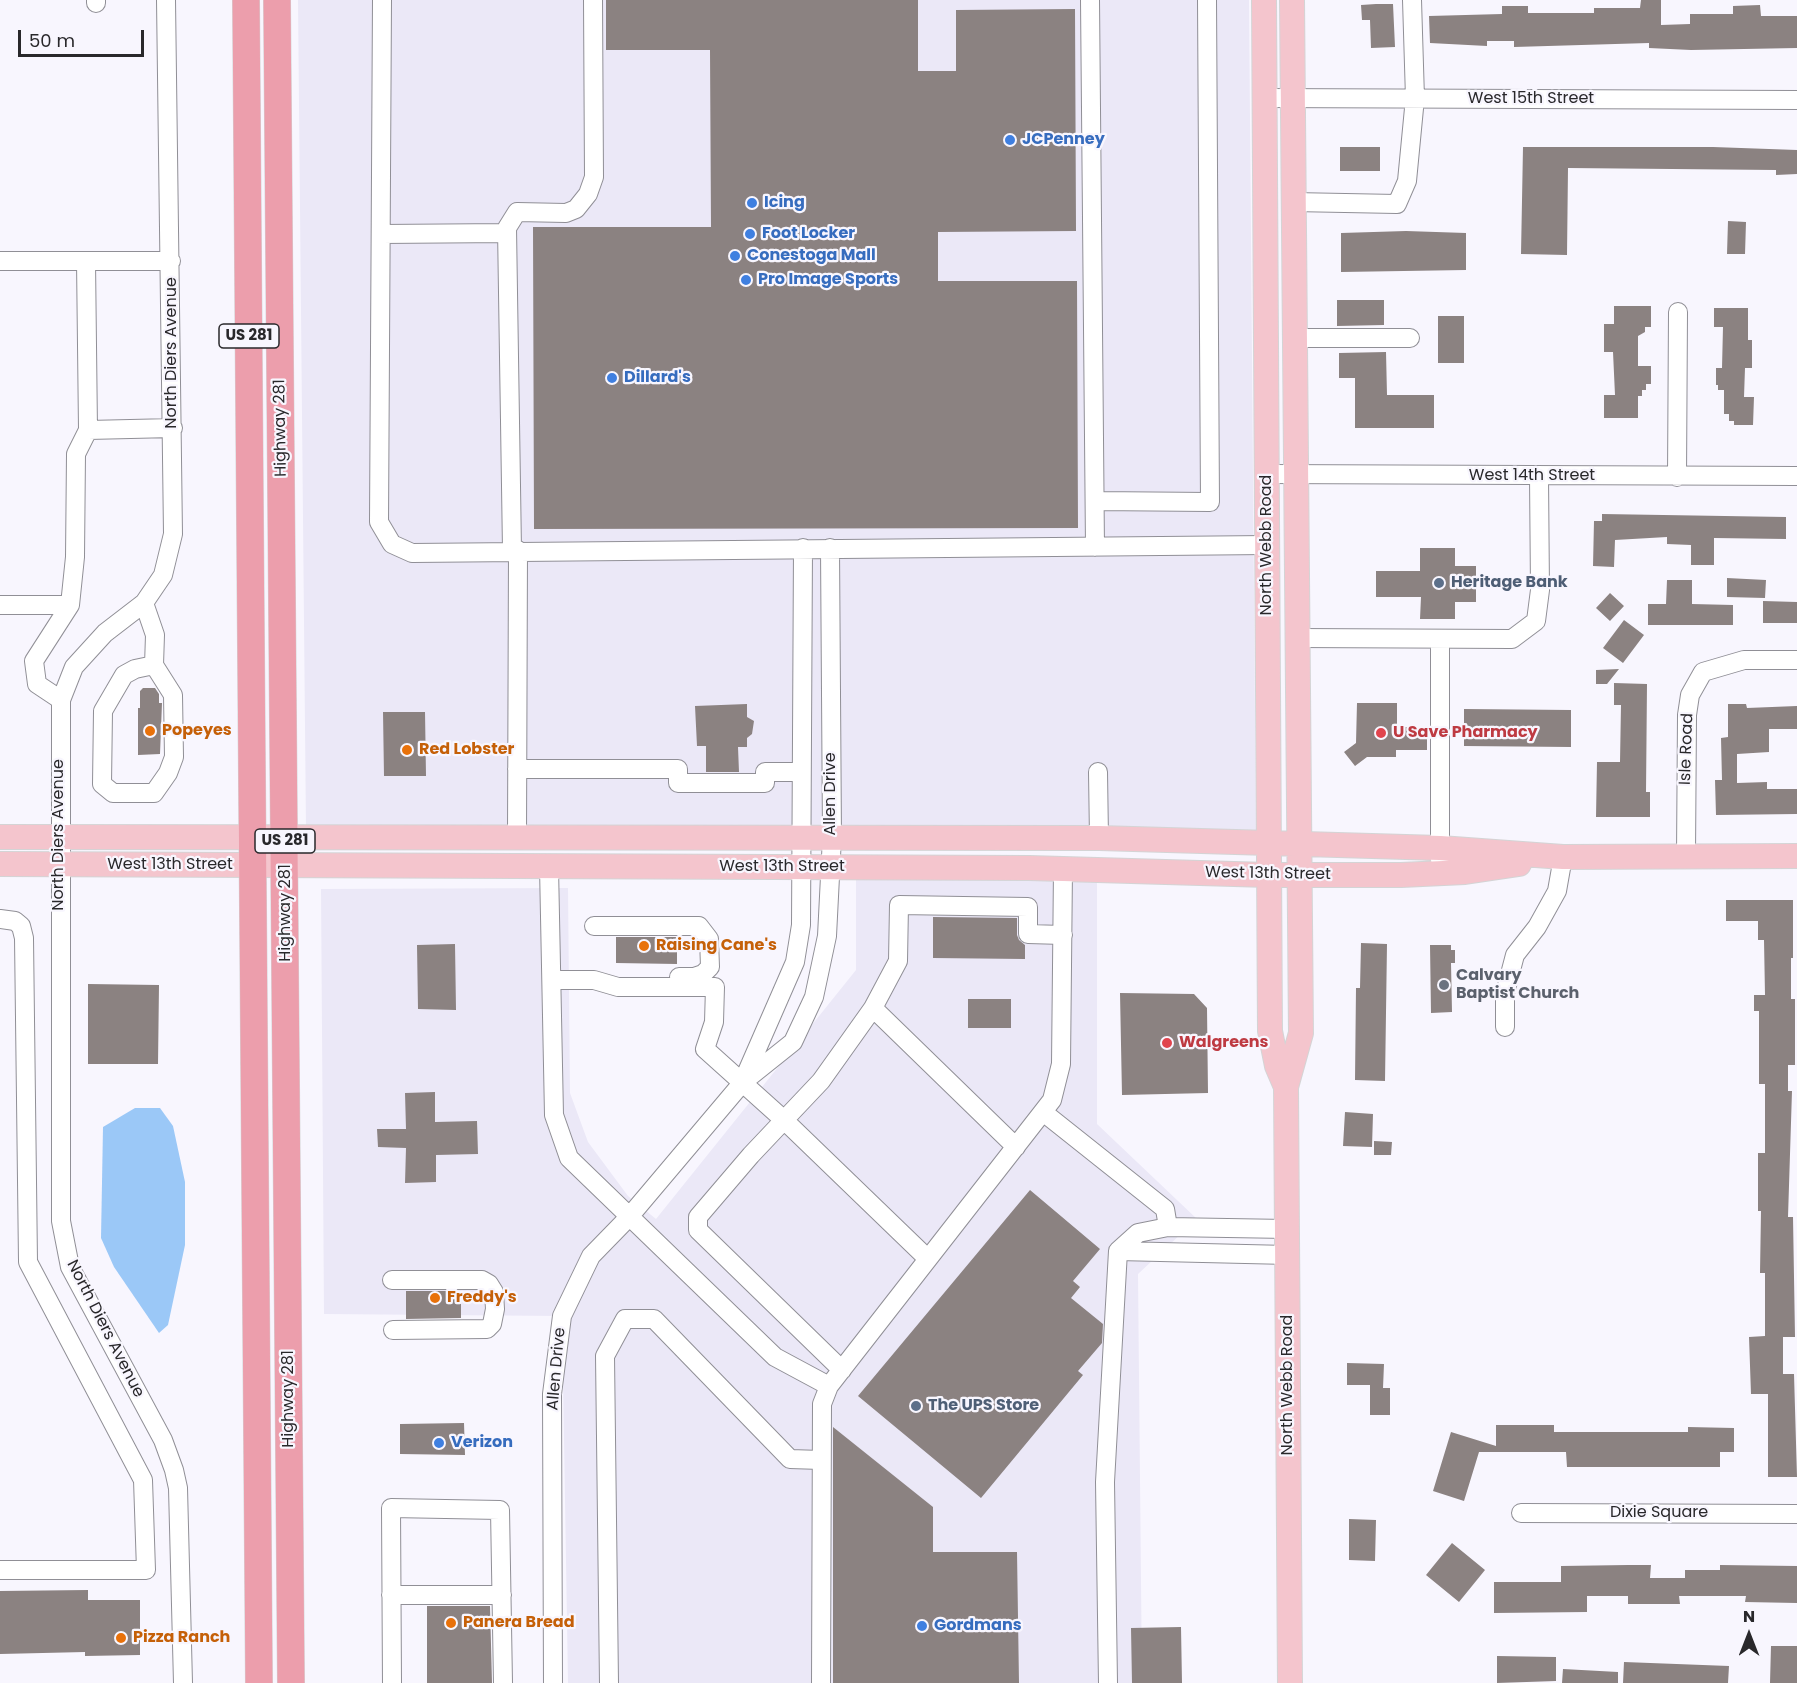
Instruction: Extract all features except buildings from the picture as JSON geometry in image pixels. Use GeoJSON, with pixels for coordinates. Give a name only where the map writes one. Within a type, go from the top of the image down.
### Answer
{"type":"FeatureCollection","features":[{"type":"Feature","properties":{"kind":"highway","name":"Highway 281"},"geometry":{"type":"LineString","coordinates":[[246,0],[259,1683]]}},
{"type":"Feature","properties":{"kind":"highway","name":"Highway 281"},"geometry":{"type":"LineString","coordinates":[[277,0],[291,1683]]}},
{"type":"Feature","properties":{"kind":"main road","name":"North Webb Road"},"geometry":{"type":"LineString","coordinates":[[1263,0],[1270,1031],[1277,1066],[1286,1088]]}},
{"type":"Feature","properties":{"kind":"main road","name":"North Webb Road"},"geometry":{"type":"LineString","coordinates":[[1290,1683],[1286,1088],[1299,1049],[1301,1033],[1292,0]]}},
{"type":"Feature","properties":{"kind":"main road","name":"West 13th Street"},"geometry":{"type":"LineString","coordinates":[[0,837],[253,835],[1099,838],[1440,848],[1563,857],[1797,856]]}},
{"type":"Feature","properties":{"kind":"main road","name":"West 13th Street"},"geometry":{"type":"LineString","coordinates":[[0,864],[1063,869],[1300,875],[1440,873],[1563,857]]}},
{"type":"Feature","properties":{"kind":"street","name":"North Diers Avenue"},"geometry":{"type":"LineString","coordinates":[[166,0],[173,534],[163,575],[144,603],[105,633],[74,667],[61,700],[59,864],[64,1243],[70,1267],[163,1440],[174,1470],[178,1488],[183,1683]]}},
{"type":"Feature","properties":{"kind":"street"},"geometry":{"type":"LineString","coordinates":[[382,0],[379,522],[392,543],[412,553],[515,550],[1268,546]]}},
{"type":"Feature","properties":{"kind":"street"},"geometry":{"type":"LineString","coordinates":[[517,836],[515,550],[507,233],[510,220],[517,212],[566,213],[576,209],[588,194],[594,177],[593,0]]}},
{"type":"Feature","properties":{"kind":"street"},"geometry":{"type":"LineString","coordinates":[[1090,0],[1095,547]]}},
{"type":"Feature","properties":{"kind":"street"},"geometry":{"type":"LineString","coordinates":[[1095,501],[1210,502],[1207,0]]}},
{"type":"Feature","properties":{"kind":"street"},"geometry":{"type":"LineString","coordinates":[[1293,202],[1397,204],[1407,181],[1415,98],[1412,0]]}},
{"type":"Feature","properties":{"kind":"street","name":"West 15th Street"},"geometry":{"type":"LineString","coordinates":[[1264,98],[1797,100]]}},
{"type":"Feature","properties":{"kind":"street"},"geometry":{"type":"LineString","coordinates":[[381,234],[507,233]]}},
{"type":"Feature","properties":{"kind":"street"},"geometry":{"type":"LineString","coordinates":[[0,261],[171,261]]}},
{"type":"Feature","properties":{"kind":"street"},"geometry":{"type":"LineString","coordinates":[[61,700],[37,684],[34,661],[70,605],[75,557],[76,453],[88,430],[86,261]]}},
{"type":"Feature","properties":{"kind":"street"},"geometry":{"type":"LineString","coordinates":[[1677,477],[1678,312]]}},
{"type":"Feature","properties":{"kind":"street"},"geometry":{"type":"LineString","coordinates":[[1294,338],[1410,338]]}},
{"type":"Feature","properties":{"kind":"street"},"geometry":{"type":"LineString","coordinates":[[88,430],[173,428]]}},
{"type":"Feature","properties":{"kind":"street","name":"West 14th Street"},"geometry":{"type":"LineString","coordinates":[[1267,474],[1539,477],[1797,476]]}},
{"type":"Feature","properties":{"kind":"street"},"geometry":{"type":"LineString","coordinates":[[1297,638],[1512,639],[1536,621],[1540,590],[1539,477]]}},
{"type":"Feature","properties":{"kind":"street","name":"Allen Drive"},"geometry":{"type":"LineString","coordinates":[[743,1082],[795,962],[801,925],[802,548]]}},
{"type":"Feature","properties":{"kind":"street","name":"Allen Drive"},"geometry":{"type":"LineString","coordinates":[[553,1683],[552,1394],[562,1316],[591,1256],[629,1217],[743,1082],[793,1042],[814,998],[827,936],[832,837],[830,548]]}},
{"type":"Feature","properties":{"kind":"street"},"geometry":{"type":"LineString","coordinates":[[144,603],[155,635],[154,664],[173,695],[174,757],[168,773],[154,793],[113,793],[102,784],[105,703],[124,675],[135,669],[154,664]]}},
{"type":"Feature","properties":{"kind":"street"},"geometry":{"type":"LineString","coordinates":[[0,605],[70,605]]}},
{"type":"Feature","properties":{"kind":"street"},"geometry":{"type":"LineString","coordinates":[[1440,640],[1440,873]]}},
{"type":"Feature","properties":{"kind":"street","name":"Isle Road"},"geometry":{"type":"LineString","coordinates":[[1686,855],[1687,715],[1690,695],[1704,672],[1744,660],[1797,660]]}},
{"type":"Feature","properties":{"kind":"street"},"geometry":{"type":"LineString","coordinates":[[517,769],[678,769],[678,783],[765,783],[765,772],[801,772]]}},
{"type":"Feature","properties":{"kind":"street"},"geometry":{"type":"LineString","coordinates":[[1098,772],[1099,838]]}},
{"type":"Feature","properties":{"kind":"street"},"geometry":{"type":"LineString","coordinates":[[1505,1027],[1505,993],[1515,955],[1537,927],[1557,891],[1563,857]]}},
{"type":"Feature","properties":{"kind":"street"},"geometry":{"type":"LineString","coordinates":[[549,867],[554,1115],[568,1158],[775,1357],[829,1386]]}},
{"type":"Feature","properties":{"kind":"street"},"geometry":{"type":"LineString","coordinates":[[821,1683],[822,1404],[829,1386],[1052,1100],[1061,1064],[1063,869]]}},
{"type":"Feature","properties":{"kind":"street"},"geometry":{"type":"LineString","coordinates":[[842,1370],[698,1230],[698,1217],[751,1155],[821,1081],[873,1008],[898,961],[899,905],[1028,907],[1028,934],[1064,934]]}},
{"type":"Feature","properties":{"kind":"street"},"geometry":{"type":"LineString","coordinates":[[0,920],[15,921],[21,926],[24,938],[28,1262],[143,1480],[146,1570],[0,1570]]}},
{"type":"Feature","properties":{"kind":"street"},"geometry":{"type":"LineString","coordinates":[[552,980],[694,977],[703,974],[710,967],[709,939],[699,926],[594,926]]}},
{"type":"Feature","properties":{"kind":"street"},"geometry":{"type":"LineString","coordinates":[[594,980],[618,987],[715,987],[714,1022],[705,1049],[784,1120],[928,1258]]}},
{"type":"Feature","properties":{"kind":"street"},"geometry":{"type":"LineString","coordinates":[[873,1008],[1016,1147]]}},
{"type":"Feature","properties":{"kind":"street"},"geometry":{"type":"LineString","coordinates":[[1043,1112],[1165,1209],[1168,1227]]}},
{"type":"Feature","properties":{"kind":"street"},"geometry":{"type":"LineString","coordinates":[[1108,1683],[1105,1482],[1118,1251],[1138,1233],[1168,1227],[1287,1229]]}},
{"type":"Feature","properties":{"kind":"street"},"geometry":{"type":"LineString","coordinates":[[1118,1251],[1288,1255]]}},
{"type":"Feature","properties":{"kind":"street"},"geometry":{"type":"LineString","coordinates":[[392,1280],[482,1280],[489,1284],[494,1292],[495,1309],[492,1324],[487,1329],[393,1330]]}},
{"type":"Feature","properties":{"kind":"street"},"geometry":{"type":"LineString","coordinates":[[609,1683],[605,1356],[625,1319],[654,1319],[790,1459],[821,1460]]}},
{"type":"Feature","properties":{"kind":"street"},"geometry":{"type":"LineString","coordinates":[[392,1683],[391,1508],[500,1510],[503,1683]]}},
{"type":"Feature","properties":{"kind":"street","name":"Dixie Square"},"geometry":{"type":"LineString","coordinates":[[1521,1513],[1797,1514]]}},
{"type":"Feature","properties":{"kind":"street"},"geometry":{"type":"LineString","coordinates":[[391,1594],[502,1595]]}},
{"type":"Feature","properties":{"kind":"shaded area"},"geometry":{"type":"Polygon","coordinates":[[[298,0],[1249,0],[1256,833],[306,829],[298,0]]]}},
{"type":"Feature","properties":{"kind":"shaded area"},"geometry":{"type":"Polygon","coordinates":[[[856,875],[1097,875],[1097,1124],[1197,1219],[1138,1274],[1142,1683],[568,1683],[562,1316],[324,1314],[321,889],[568,888],[570,1093],[588,1142],[628,1196],[656,1219],[856,970],[856,875]]]}},
{"type":"Feature","properties":{"kind":"water"},"geometry":{"type":"Polygon","coordinates":[[[135,1108],[160,1108],[173,1126],[185,1182],[185,1245],[168,1325],[159,1333],[114,1267],[101,1238],[103,1127],[135,1108]]]}},
{"type":"Feature","properties":{"kind":"place","name":"JCPenney"},"geometry":{"type":"Point","coordinates":[1010,140]}},
{"type":"Feature","properties":{"kind":"place","name":"Icing"},"geometry":{"type":"Point","coordinates":[752,203]}},
{"type":"Feature","properties":{"kind":"place","name":"Foot Locker"},"geometry":{"type":"Point","coordinates":[750,234]}},
{"type":"Feature","properties":{"kind":"place","name":"Conestoga Mall"},"geometry":{"type":"Point","coordinates":[735,256]}},
{"type":"Feature","properties":{"kind":"place","name":"Pro Image Sports"},"geometry":{"type":"Point","coordinates":[746,280]}},
{"type":"Feature","properties":{"kind":"place","name":"Dillard's"},"geometry":{"type":"Point","coordinates":[612,378]}},
{"type":"Feature","properties":{"kind":"place","name":"Heritage Bank"},"geometry":{"type":"Point","coordinates":[1439,583]}},
{"type":"Feature","properties":{"kind":"place","name":"Popeyes"},"geometry":{"type":"Point","coordinates":[150,731]}},
{"type":"Feature","properties":{"kind":"place","name":"U Save Pharmacy"},"geometry":{"type":"Point","coordinates":[1381,733]}},
{"type":"Feature","properties":{"kind":"place","name":"Red Lobster"},"geometry":{"type":"Point","coordinates":[407,750]}},
{"type":"Feature","properties":{"kind":"place","name":"Raising Cane's"},"geometry":{"type":"Point","coordinates":[644,946]}},
{"type":"Feature","properties":{"kind":"place","name":"Calvary Baptist Church"},"geometry":{"type":"Point","coordinates":[1444,985]}},
{"type":"Feature","properties":{"kind":"place","name":"Walgreens"},"geometry":{"type":"Point","coordinates":[1167,1043]}},
{"type":"Feature","properties":{"kind":"place","name":"Freddy's"},"geometry":{"type":"Point","coordinates":[435,1298]}},
{"type":"Feature","properties":{"kind":"place","name":"The UPS Store"},"geometry":{"type":"Point","coordinates":[916,1406]}},
{"type":"Feature","properties":{"kind":"place","name":"Verizon"},"geometry":{"type":"Point","coordinates":[439,1443]}},
{"type":"Feature","properties":{"kind":"place","name":"Panera Bread"},"geometry":{"type":"Point","coordinates":[451,1623]}},
{"type":"Feature","properties":{"kind":"place","name":"Gordmans"},"geometry":{"type":"Point","coordinates":[922,1626]}},
{"type":"Feature","properties":{"kind":"place","name":"Pizza Ranch"},"geometry":{"type":"Point","coordinates":[121,1638]}}]}
